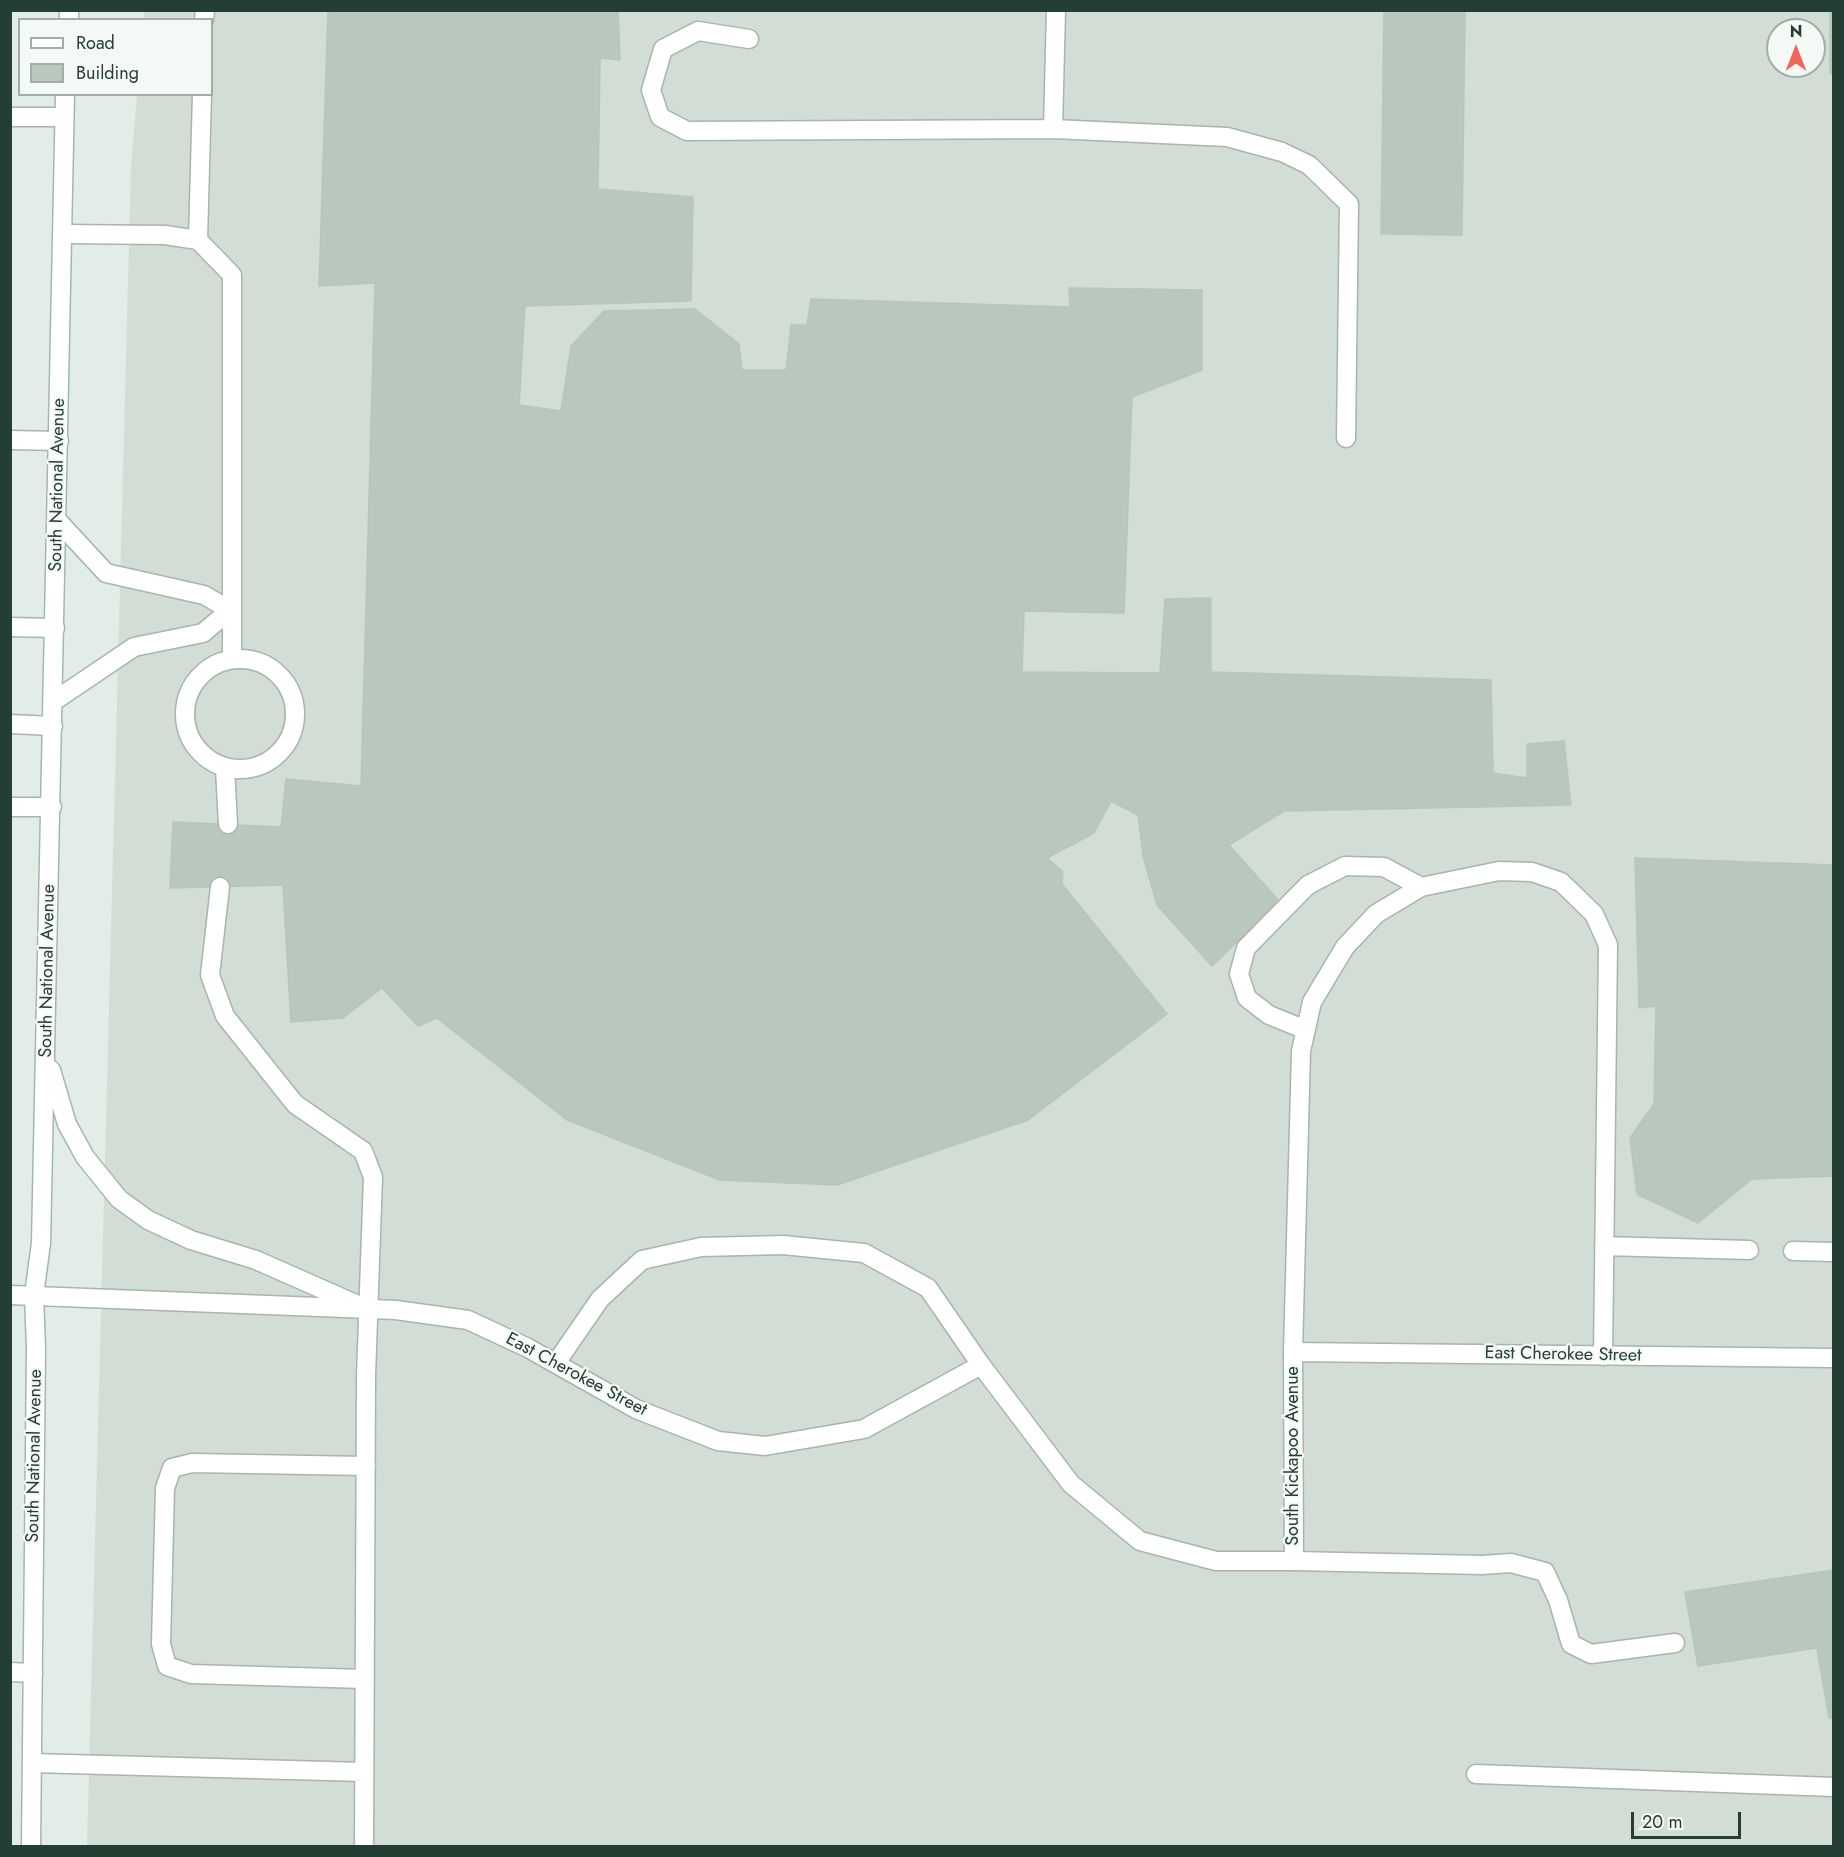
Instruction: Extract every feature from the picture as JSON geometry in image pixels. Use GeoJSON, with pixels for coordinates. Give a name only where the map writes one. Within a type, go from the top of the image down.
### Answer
{"type":"FeatureCollection","features":[{"type":"Feature","properties":{"kind":"street"},"geometry":{"type":"LineString","coordinates":[[1053,129],[1056,10]]}},
{"type":"Feature","properties":{"kind":"street"},"geometry":{"type":"LineString","coordinates":[[749,39],[698,31],[663,49],[651,90],[660,117],[687,131],[1053,129],[1227,137],[1282,152],[1309,165],[1348,204],[1346,438]]}},
{"type":"Feature","properties":{"kind":"street","name":"South National Avenue"},"geometry":{"type":"LineString","coordinates":[[31,1846],[36,1348],[34,1295],[41,1243],[66,96]]}},
{"type":"Feature","properties":{"kind":"street"},"geometry":{"type":"LineString","coordinates":[[198,240],[202,96]]}},
{"type":"Feature","properties":{"kind":"street"},"geometry":{"type":"LineString","coordinates":[[10,117],[64,117]]}},
{"type":"Feature","properties":{"kind":"street"},"geometry":{"type":"LineString","coordinates":[[63,234],[165,236],[198,240],[232,275],[230,610],[232,660]]}},
{"type":"Feature","properties":{"kind":"street"},"geometry":{"type":"LineString","coordinates":[[10,440],[59,441]]}},
{"type":"Feature","properties":{"kind":"street"},"geometry":{"type":"LineString","coordinates":[[57,520],[106,573],[204,595],[230,610]]}},
{"type":"Feature","properties":{"kind":"street"},"geometry":{"type":"LineString","coordinates":[[54,701],[134,647],[203,633],[230,610]]}},
{"type":"Feature","properties":{"kind":"street"},"geometry":{"type":"LineString","coordinates":[[10,627],[55,628]]}},
{"type":"Feature","properties":{"kind":"street"},"geometry":{"type":"LineString","coordinates":[[232,660],[250,660],[266,666],[280,676],[290,691],[295,708],[294,726],[287,742],[276,756],[261,765],[244,770],[225,768],[208,760],[194,747],[186,730],[184,711],[189,693],[199,676],[214,665],[232,660]]}},
{"type":"Feature","properties":{"kind":"street"},"geometry":{"type":"LineString","coordinates":[[10,724],[53,726]]}},
{"type":"Feature","properties":{"kind":"street"},"geometry":{"type":"LineString","coordinates":[[225,768],[228,824]]}},
{"type":"Feature","properties":{"kind":"street"},"geometry":{"type":"LineString","coordinates":[[10,807],[52,807]]}},
{"type":"Feature","properties":{"kind":"street"},"geometry":{"type":"LineString","coordinates":[[1306,1030],[1269,1015],[1247,998],[1239,974],[1246,948],[1308,885],[1345,866],[1384,867],[1421,887]]}},
{"type":"Feature","properties":{"kind":"street","name":"South Kickapoo Avenue"},"geometry":{"type":"LineString","coordinates":[[1294,1561],[1293,1352],[1302,1051],[1312,1002],[1345,947],[1376,914],[1421,887],[1499,871],[1532,872],[1561,882],[1594,914],[1608,945],[1603,1356]]}},
{"type":"Feature","properties":{"kind":"street"},"geometry":{"type":"LineString","coordinates":[[220,887],[210,975],[225,1016],[295,1104],[363,1151],[373,1177],[368,1309],[364,1846]]}},
{"type":"Feature","properties":{"kind":"street"},"geometry":{"type":"LineString","coordinates":[[46,1053],[67,1124],[85,1157],[119,1199],[148,1220],[191,1240],[256,1260],[368,1309]]}},
{"type":"Feature","properties":{"kind":"street"},"geometry":{"type":"LineString","coordinates":[[556,1363],[600,1299],[642,1260],[701,1247],[783,1245],[864,1252],[928,1288],[981,1365],[1071,1484],[1140,1541],[1216,1561],[1482,1565],[1511,1563],[1545,1572],[1558,1600],[1570,1644],[1591,1654],[1675,1643]]}},
{"type":"Feature","properties":{"kind":"street"},"geometry":{"type":"LineString","coordinates":[[1604,1246],[1749,1250]]}},
{"type":"Feature","properties":{"kind":"street"},"geometry":{"type":"LineString","coordinates":[[1793,1251],[1833,1252]]}},
{"type":"Feature","properties":{"kind":"street","name":"East Cherokee Street"},"geometry":{"type":"LineString","coordinates":[[10,1295],[368,1309],[468,1320],[556,1363],[647,1413],[718,1441],[765,1446],[864,1429],[981,1365]]}},
{"type":"Feature","properties":{"kind":"street","name":"East Cherokee Street"},"geometry":{"type":"LineString","coordinates":[[1293,1352],[1833,1358]]}},
{"type":"Feature","properties":{"kind":"street"},"geometry":{"type":"LineString","coordinates":[[364,1679],[190,1674],[167,1666],[161,1644],[165,1488],[172,1468],[192,1463],[366,1466]]}},
{"type":"Feature","properties":{"kind":"street"},"geometry":{"type":"LineString","coordinates":[[10,1672],[33,1673]]}},
{"type":"Feature","properties":{"kind":"street"},"geometry":{"type":"LineString","coordinates":[[32,1763],[364,1772]]}},
{"type":"Feature","properties":{"kind":"street"},"geometry":{"type":"LineString","coordinates":[[1476,1773],[1833,1787]]}},
{"type":"Feature","properties":{"kind":"shaded area"},"geometry":{"type":"Polygon","coordinates":[[[144,11],[1833,11],[1833,1846],[87,1846],[131,166],[137,96],[213,96],[213,18],[144,18],[144,11]]]}},
{"type":"Feature","properties":{"kind":"building"},"geometry":{"type":"Polygon","coordinates":[[[328,10],[618,10],[620,60],[600,58],[598,189],[693,197],[691,301],[525,306],[519,405],[561,411],[571,346],[604,311],[695,309],[739,344],[742,370],[786,370],[791,325],[807,325],[811,299],[1070,307],[1069,288],[1202,290],[1202,370],[1132,397],[1124,613],[1024,611],[1022,672],[1160,673],[1165,599],[1211,598],[1211,672],[1491,680],[1493,773],[1527,778],[1527,744],[1564,741],[1571,805],[1284,811],[1229,845],[1279,901],[1212,966],[1157,905],[1143,856],[1138,815],[1111,801],[1094,833],[1047,858],[1063,872],[1062,884],[1167,1014],[1028,1120],[837,1185],[720,1180],[567,1120],[437,1018],[418,1026],[382,988],[343,1018],[291,1022],[283,885],[170,888],[173,822],[281,827],[286,779],[361,786],[375,283],[319,286],[328,10]]]}},
{"type":"Feature","properties":{"kind":"building"},"geometry":{"type":"Polygon","coordinates":[[[1384,10],[1465,10],[1462,235],[1381,234],[1384,10]]]}},
{"type":"Feature","properties":{"kind":"building"},"geometry":{"type":"Polygon","coordinates":[[[1830,10],[1834,10],[1834,73],[1830,73],[1830,10]]]}},
{"type":"Feature","properties":{"kind":"building"},"geometry":{"type":"Polygon","coordinates":[[[1635,858],[1834,865],[1834,1176],[1752,1179],[1698,1223],[1637,1194],[1630,1138],[1654,1104],[1656,1006],[1639,1008],[1635,858]]]}},
{"type":"Feature","properties":{"kind":"building"},"geometry":{"type":"Polygon","coordinates":[[[1834,1570],[1834,1718],[1829,1718],[1817,1648],[1698,1666],[1685,1592],[1834,1570]]]}}]}
